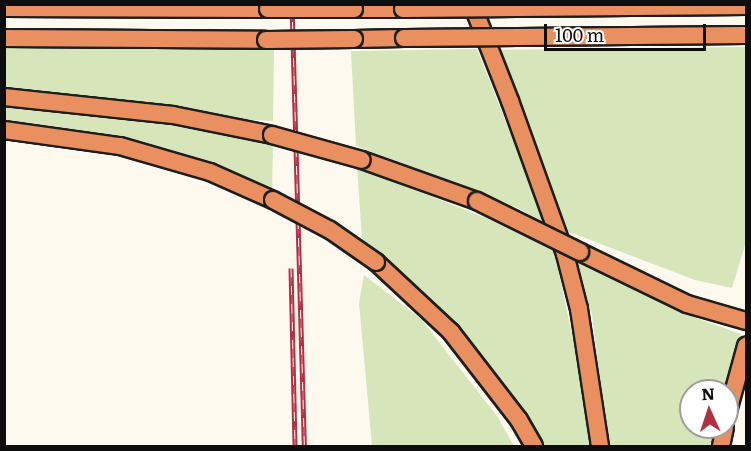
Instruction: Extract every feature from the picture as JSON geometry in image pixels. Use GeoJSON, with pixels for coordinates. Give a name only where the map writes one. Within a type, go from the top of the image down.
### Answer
{"type":"FeatureCollection","features":[{"type":"Feature","properties":{"kind":"highway"},"geometry":{"type":"LineString","coordinates":[[380,4],[408,8]]}},
{"type":"Feature","properties":{"kind":"highway"},"geometry":{"type":"LineString","coordinates":[[472,4],[565,254],[579,309],[600,447]]}},
{"type":"Feature","properties":{"kind":"highway"},"geometry":{"type":"LineString","coordinates":[[4,8],[354,9],[747,6]]}},
{"type":"Feature","properties":{"kind":"highway"},"geometry":{"type":"LineString","coordinates":[[4,38],[266,40],[747,34]]}},
{"type":"Feature","properties":{"kind":"highway"},"geometry":{"type":"LineString","coordinates":[[4,97],[172,115],[272,135],[362,160],[477,201],[687,304],[747,321]]}},
{"type":"Feature","properties":{"kind":"highway"},"geometry":{"type":"LineString","coordinates":[[4,130],[120,146],[210,172],[273,200],[330,230],[376,262],[450,332],[519,420],[534,447]]}},
{"type":"Feature","properties":{"kind":"highway"},"geometry":{"type":"LineString","coordinates":[[580,252],[691,294],[747,310]]}},
{"type":"Feature","properties":{"kind":"highway"},"geometry":{"type":"LineString","coordinates":[[737,379],[747,346]]}},
{"type":"Feature","properties":{"kind":"green space"},"geometry":{"type":"Polygon","coordinates":[[[4,45],[274,49],[273,121],[234,119],[116,99],[5,90],[4,45]]]}},
{"type":"Feature","properties":{"kind":"green space"},"geometry":{"type":"Polygon","coordinates":[[[746,47],[746,242],[732,288],[695,280],[564,230],[497,50],[746,47]]]}},
{"type":"Feature","properties":{"kind":"green space"},"geometry":{"type":"Polygon","coordinates":[[[477,49],[546,224],[520,209],[356,146],[351,51],[477,49]]]}},
{"type":"Feature","properties":{"kind":"green space"},"geometry":{"type":"Polygon","coordinates":[[[4,106],[160,122],[273,145],[272,189],[208,163],[118,137],[5,124],[4,106]]]}},
{"type":"Feature","properties":{"kind":"green space"},"geometry":{"type":"Polygon","coordinates":[[[357,167],[488,219],[554,250],[586,401],[591,446],[543,446],[524,411],[440,308],[362,239],[357,167]]]}},
{"type":"Feature","properties":{"kind":"green space"},"geometry":{"type":"Polygon","coordinates":[[[576,262],[663,300],[696,318],[741,334],[730,379],[679,379],[679,439],[715,439],[714,446],[608,446],[592,315],[576,262]]]}},
{"type":"Feature","properties":{"kind":"green space"},"geometry":{"type":"Polygon","coordinates":[[[364,275],[421,319],[497,416],[514,446],[372,446],[359,303],[364,275]]]}},
{"type":"Feature","properties":{"kind":"railway"},"geometry":{"type":"LineString","coordinates":[[292,4],[304,446]]}},
{"type":"Feature","properties":{"kind":"railway"},"geometry":{"type":"LineString","coordinates":[[291,268],[295,446]]}}]}
